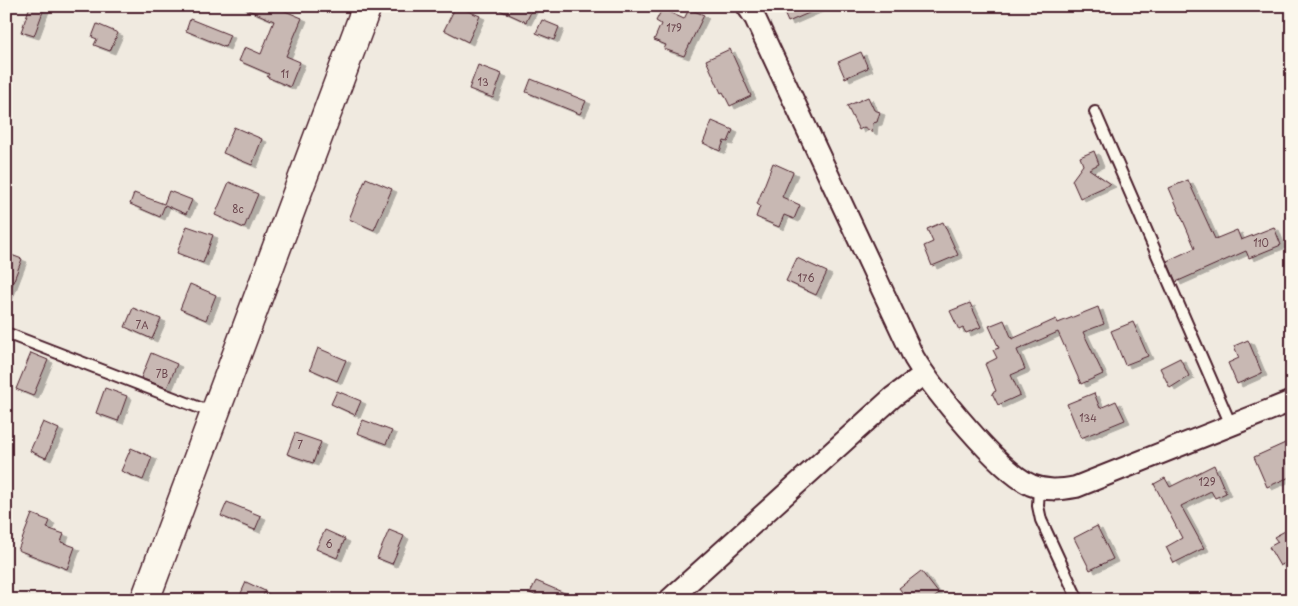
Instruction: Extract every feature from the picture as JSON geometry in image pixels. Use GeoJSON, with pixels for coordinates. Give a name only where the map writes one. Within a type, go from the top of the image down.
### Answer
{"type":"FeatureCollection","features":[{"type":"Feature","properties":{"kind":"street"},"geometry":{"type":"LineString","coordinates":[[145,600],[368,6]]}},
{"type":"Feature","properties":{"kind":"street"},"geometry":{"type":"LineString","coordinates":[[747,6],[755,18],[903,338],[924,374],[1006,468],[1019,478],[1039,488],[1054,490],[1076,488],[1292,401]]}},
{"type":"Feature","properties":{"kind":"street"},"geometry":{"type":"LineString","coordinates":[[669,600],[893,397],[924,374]]}},
{"type":"Feature","properties":{"kind":"lane"},"geometry":{"type":"LineString","coordinates":[[1095,112],[1231,425]]}},
{"type":"Feature","properties":{"kind":"lane"},"geometry":{"type":"LineString","coordinates":[[6,333],[215,414]]}},
{"type":"Feature","properties":{"kind":"lane"},"geometry":{"type":"LineString","coordinates":[[1039,488],[1038,506],[1042,520],[1078,600]]}},
{"type":"Feature","properties":{"kind":"building"},"geometry":{"type":"Polygon","coordinates":[[[30,6],[45,6],[34,36],[21,32],[30,6]]]}},
{"type":"Feature","properties":{"kind":"building"},"geometry":{"type":"Polygon","coordinates":[[[239,6],[273,6],[302,18],[286,56],[300,62],[290,87],[267,77],[269,74],[239,61],[245,47],[261,54],[274,21],[239,6]]]}},
{"type":"Feature","properties":{"kind":"building"},"geometry":{"type":"Polygon","coordinates":[[[456,6],[480,16],[468,42],[444,30],[456,6]]]}},
{"type":"Feature","properties":{"kind":"building"},"geometry":{"type":"Polygon","coordinates":[[[491,6],[534,6],[526,22],[491,6]]]}},
{"type":"Feature","properties":{"kind":"building"},"geometry":{"type":"Polygon","coordinates":[[[781,6],[825,6],[788,22],[781,6]]]}},
{"type":"Feature","properties":{"kind":"building"},"geometry":{"type":"Polygon","coordinates":[[[662,9],[684,19],[689,9],[704,15],[684,56],[664,49],[666,45],[654,40],[661,24],[656,21],[662,9]]]}},
{"type":"Feature","properties":{"kind":"building"},"geometry":{"type":"Polygon","coordinates":[[[190,19],[230,35],[225,47],[186,31],[190,19]]]}},
{"type":"Feature","properties":{"kind":"building"},"geometry":{"type":"Polygon","coordinates":[[[542,20],[559,27],[554,40],[536,33],[542,20]]]}},
{"type":"Feature","properties":{"kind":"building"},"geometry":{"type":"Polygon","coordinates":[[[97,24],[118,33],[110,51],[94,45],[97,39],[92,37],[97,24]]]}},
{"type":"Feature","properties":{"kind":"building"},"geometry":{"type":"Polygon","coordinates":[[[730,49],[751,96],[730,106],[723,92],[721,93],[706,60],[730,49]]]}},
{"type":"Feature","properties":{"kind":"building"},"geometry":{"type":"Polygon","coordinates":[[[861,52],[868,68],[845,78],[838,62],[861,52]]]}},
{"type":"Feature","properties":{"kind":"building"},"geometry":{"type":"Polygon","coordinates":[[[478,65],[502,74],[493,98],[469,89],[478,65]]]}},
{"type":"Feature","properties":{"kind":"building"},"geometry":{"type":"Polygon","coordinates":[[[531,79],[586,101],[580,114],[526,92],[531,79]]]}},
{"type":"Feature","properties":{"kind":"building"},"geometry":{"type":"Polygon","coordinates":[[[868,97],[874,110],[880,112],[877,122],[873,123],[872,132],[864,127],[859,130],[847,106],[868,97]]]}},
{"type":"Feature","properties":{"kind":"building"},"geometry":{"type":"Polygon","coordinates":[[[712,121],[733,130],[728,142],[724,141],[720,151],[703,143],[712,121]]]}},
{"type":"Feature","properties":{"kind":"building"},"geometry":{"type":"Polygon","coordinates":[[[234,127],[262,139],[252,165],[223,153],[234,127]]]}},
{"type":"Feature","properties":{"kind":"building"},"geometry":{"type":"Polygon","coordinates":[[[1094,151],[1099,164],[1089,169],[1111,184],[1080,198],[1072,180],[1083,165],[1080,157],[1094,151]]]}},
{"type":"Feature","properties":{"kind":"building"},"geometry":{"type":"Polygon","coordinates":[[[773,163],[793,172],[782,197],[800,205],[794,219],[784,215],[779,227],[756,217],[760,206],[757,204],[773,163]]]}},
{"type":"Feature","properties":{"kind":"building"},"geometry":{"type":"Polygon","coordinates":[[[366,178],[392,189],[374,230],[349,219],[366,178]]]}},
{"type":"Feature","properties":{"kind":"building"},"geometry":{"type":"Polygon","coordinates":[[[1188,180],[1215,239],[1237,230],[1241,240],[1274,227],[1281,245],[1249,258],[1246,251],[1176,282],[1167,261],[1195,248],[1169,188],[1188,180]]]}},
{"type":"Feature","properties":{"kind":"building"},"geometry":{"type":"Polygon","coordinates":[[[229,182],[258,194],[244,228],[215,215],[229,182]]]}},
{"type":"Feature","properties":{"kind":"building"},"geometry":{"type":"Polygon","coordinates":[[[169,191],[192,200],[186,214],[165,205],[160,217],[130,204],[134,193],[164,204],[169,191]]]}},
{"type":"Feature","properties":{"kind":"building"},"geometry":{"type":"Polygon","coordinates":[[[943,222],[958,255],[932,266],[924,246],[933,242],[927,229],[943,222]]]}},
{"type":"Feature","properties":{"kind":"building"},"geometry":{"type":"Polygon","coordinates":[[[187,226],[213,235],[203,263],[177,253],[187,226]]]}},
{"type":"Feature","properties":{"kind":"building"},"geometry":{"type":"Polygon","coordinates":[[[6,253],[22,259],[7,298],[6,298],[6,253]]]}},
{"type":"Feature","properties":{"kind":"building"},"geometry":{"type":"Polygon","coordinates":[[[797,258],[827,272],[816,295],[786,281],[797,258]]]}},
{"type":"Feature","properties":{"kind":"building"},"geometry":{"type":"Polygon","coordinates":[[[190,284],[216,295],[206,320],[180,309],[190,284]]]}},
{"type":"Feature","properties":{"kind":"building"},"geometry":{"type":"Polygon","coordinates":[[[970,303],[981,327],[966,333],[963,328],[959,330],[950,311],[970,303]]]}},
{"type":"Feature","properties":{"kind":"building"},"geometry":{"type":"Polygon","coordinates":[[[1098,307],[1104,324],[1083,332],[1103,374],[1081,384],[1058,332],[1017,350],[1025,369],[1011,375],[1020,395],[998,405],[992,393],[996,391],[985,364],[997,358],[993,350],[999,348],[989,326],[1004,320],[1012,339],[1056,319],[1058,323],[1098,307]]]}},
{"type":"Feature","properties":{"kind":"building"},"geometry":{"type":"Polygon","coordinates":[[[133,308],[161,319],[152,339],[125,327],[133,308]]]}},
{"type":"Feature","properties":{"kind":"building"},"geometry":{"type":"Polygon","coordinates":[[[1133,322],[1148,356],[1125,365],[1111,331],[1133,322]]]}},
{"type":"Feature","properties":{"kind":"building"},"geometry":{"type":"Polygon","coordinates":[[[1248,340],[1262,373],[1237,384],[1228,363],[1239,358],[1234,346],[1248,340]]]}},
{"type":"Feature","properties":{"kind":"building"},"geometry":{"type":"Polygon","coordinates":[[[318,348],[346,360],[337,381],[310,369],[318,348]]]}},
{"type":"Feature","properties":{"kind":"building"},"geometry":{"type":"Polygon","coordinates":[[[31,353],[48,360],[33,396],[16,389],[31,353]]]}},
{"type":"Feature","properties":{"kind":"building"},"geometry":{"type":"Polygon","coordinates":[[[151,353],[177,364],[167,388],[141,378],[151,353]]]}},
{"type":"Feature","properties":{"kind":"building"},"geometry":{"type":"Polygon","coordinates":[[[1180,358],[1189,376],[1170,388],[1160,368],[1180,358]]]}},
{"type":"Feature","properties":{"kind":"building"},"geometry":{"type":"Polygon","coordinates":[[[105,388],[127,396],[118,421],[96,413],[105,388]]]}},
{"type":"Feature","properties":{"kind":"building"},"geometry":{"type":"Polygon","coordinates":[[[337,391],[361,401],[355,415],[331,404],[337,391]]]}},
{"type":"Feature","properties":{"kind":"building"},"geometry":{"type":"Polygon","coordinates":[[[1094,393],[1100,408],[1116,401],[1125,420],[1081,438],[1067,404],[1094,393]]]}},
{"type":"Feature","properties":{"kind":"building"},"geometry":{"type":"Polygon","coordinates":[[[363,420],[392,431],[386,444],[357,433],[363,420]]]}},
{"type":"Feature","properties":{"kind":"building"},"geometry":{"type":"Polygon","coordinates":[[[43,422],[59,429],[46,458],[30,451],[43,422]]]}},
{"type":"Feature","properties":{"kind":"building"},"geometry":{"type":"Polygon","coordinates":[[[295,433],[321,442],[313,463],[287,454],[295,433]]]}},
{"type":"Feature","properties":{"kind":"building"},"geometry":{"type":"Polygon","coordinates":[[[1292,440],[1292,476],[1267,487],[1254,457],[1292,440]]]}},
{"type":"Feature","properties":{"kind":"building"},"geometry":{"type":"Polygon","coordinates":[[[131,448],[152,457],[143,480],[121,471],[131,448]]]}},
{"type":"Feature","properties":{"kind":"building"},"geometry":{"type":"Polygon","coordinates":[[[1214,465],[1226,493],[1215,498],[1211,491],[1181,506],[1204,548],[1174,563],[1166,547],[1182,538],[1154,484],[1165,478],[1170,487],[1214,465]]]}},
{"type":"Feature","properties":{"kind":"building"},"geometry":{"type":"Polygon","coordinates":[[[227,502],[261,516],[255,530],[221,516],[227,502]]]}},
{"type":"Feature","properties":{"kind":"building"},"geometry":{"type":"Polygon","coordinates":[[[32,514],[50,521],[47,528],[64,534],[61,542],[75,547],[67,569],[18,550],[32,514]]]}},
{"type":"Feature","properties":{"kind":"building"},"geometry":{"type":"Polygon","coordinates":[[[1097,526],[1113,559],[1090,570],[1074,538],[1097,526]]]}},
{"type":"Feature","properties":{"kind":"building"},"geometry":{"type":"Polygon","coordinates":[[[325,530],[345,539],[337,558],[316,549],[325,530]]]}},
{"type":"Feature","properties":{"kind":"building"},"geometry":{"type":"Polygon","coordinates":[[[389,530],[404,536],[392,564],[377,558],[389,530]]]}},
{"type":"Feature","properties":{"kind":"building"},"geometry":{"type":"Polygon","coordinates":[[[1285,531],[1289,536],[1292,535],[1292,568],[1288,561],[1280,566],[1269,547],[1278,542],[1274,537],[1285,531]]]}},
{"type":"Feature","properties":{"kind":"building"},"geometry":{"type":"Polygon","coordinates":[[[921,571],[939,594],[931,600],[908,600],[899,588],[921,571]]]}},
{"type":"Feature","properties":{"kind":"building"},"geometry":{"type":"Polygon","coordinates":[[[536,581],[581,600],[546,600],[530,593],[536,581]]]}},
{"type":"Feature","properties":{"kind":"building"},"geometry":{"type":"Polygon","coordinates":[[[246,582],[265,591],[261,600],[238,600],[246,582]]]}}]}
